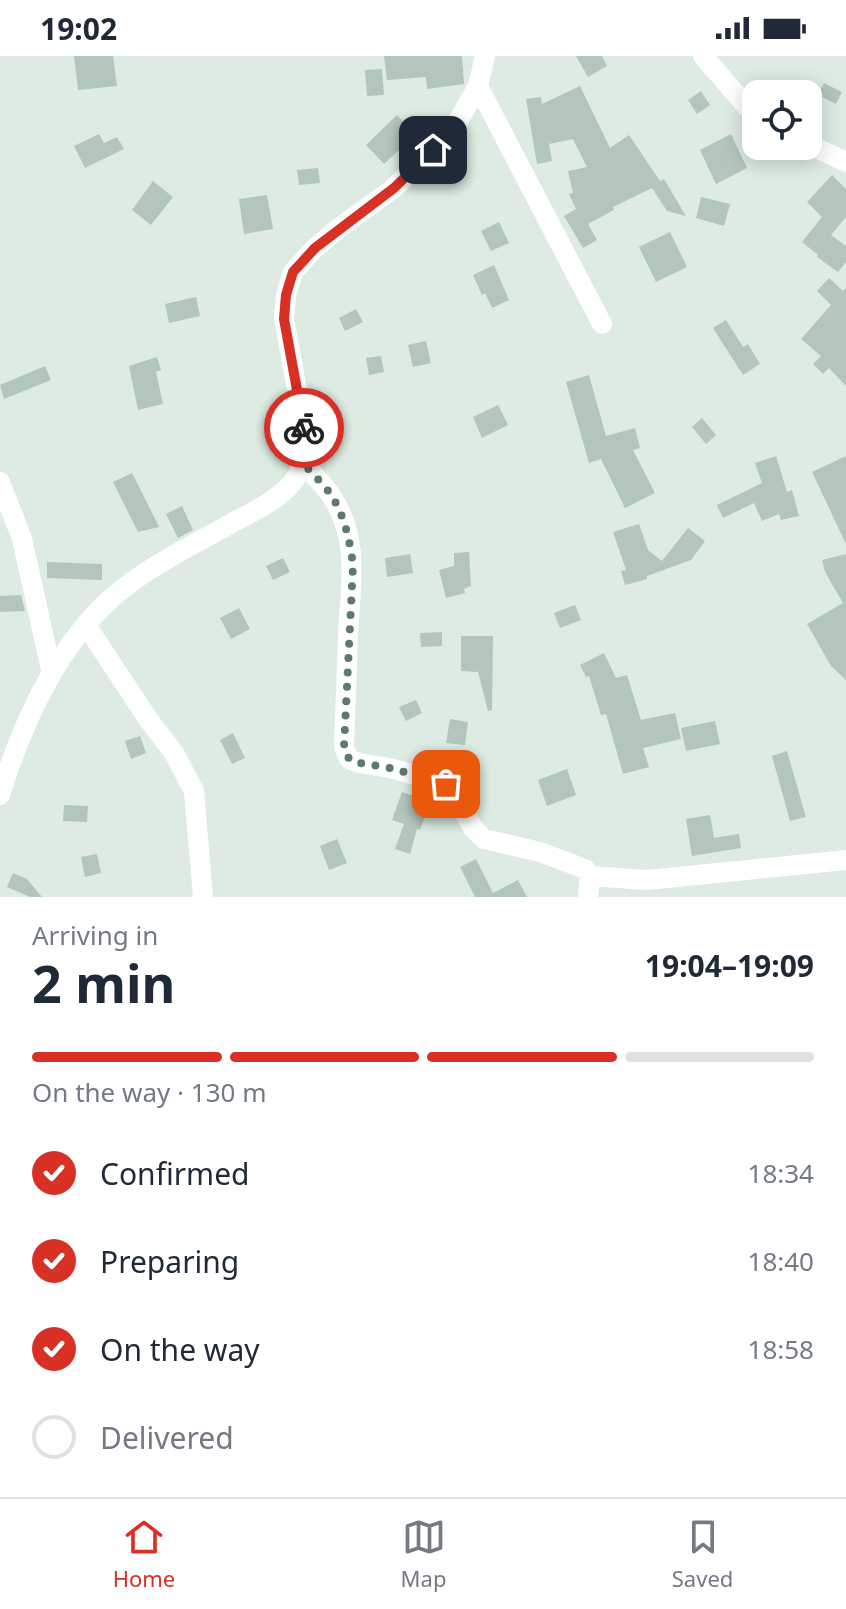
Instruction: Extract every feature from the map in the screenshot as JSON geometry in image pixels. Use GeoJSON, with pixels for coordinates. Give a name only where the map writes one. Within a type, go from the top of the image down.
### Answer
{"type":"FeatureCollection","features":[{"type":"Feature","properties":{"kind":"street"},"geometry":{"type":"LineString","coordinates":[[0,795],[28,718],[67,646],[105,604],[134,580],[265,505],[292,484],[304,464],[307,444],[284,319],[286,295],[293,272],[315,248],[394,188],[453,130],[478,86],[485,56]]}},
{"type":"Feature","properties":{"kind":"street"},"geometry":{"type":"LineString","coordinates":[[703,56],[742,101]]}},
{"type":"Feature","properties":{"kind":"street"},"geometry":{"type":"LineString","coordinates":[[478,86],[602,324]]}},
{"type":"Feature","properties":{"kind":"street"},"geometry":{"type":"LineString","coordinates":[[822,151],[846,162]]}},
{"type":"Feature","properties":{"kind":"street"},"geometry":{"type":"LineString","coordinates":[[304,464],[332,496],[342,517],[350,547],[353,578],[344,747],[349,759],[446,784],[473,828],[484,839],[540,852],[585,869],[590,876],[588,897]]}},
{"type":"Feature","properties":{"kind":"street"},"geometry":{"type":"LineString","coordinates":[[0,482],[22,539],[52,674]]}},
{"type":"Feature","properties":{"kind":"street"},"geometry":{"type":"LineString","coordinates":[[86,625],[174,753],[194,791],[203,897]]}},
{"type":"Feature","properties":{"kind":"street"},"geometry":{"type":"LineString","coordinates":[[590,876],[647,880],[846,860]]}},
{"type":"Feature","properties":{"kind":"building"},"geometry":{"type":"Polygon","coordinates":[[[74,56],[113,56],[117,86],[78,90],[74,56]]]}},
{"type":"Feature","properties":{"kind":"building"},"geometry":{"type":"Polygon","coordinates":[[[384,56],[462,56],[464,84],[427,89],[426,77],[387,80],[384,56]]]}},
{"type":"Feature","properties":{"kind":"building"},"geometry":{"type":"Polygon","coordinates":[[[576,56],[602,56],[607,66],[588,77],[576,56]]]}},
{"type":"Feature","properties":{"kind":"building"},"geometry":{"type":"Polygon","coordinates":[[[382,69],[384,95],[367,96],[365,70],[382,69]]]}},
{"type":"Feature","properties":{"kind":"building"},"geometry":{"type":"Polygon","coordinates":[[[824,83],[842,92],[836,104],[822,97],[824,83]]]}},
{"type":"Feature","properties":{"kind":"building"},"geometry":{"type":"Polygon","coordinates":[[[580,86],[610,148],[629,135],[660,181],[664,179],[686,216],[667,211],[652,188],[613,207],[614,210],[588,224],[597,240],[583,248],[564,216],[576,209],[569,194],[573,193],[568,171],[587,167],[573,139],[549,144],[552,161],[537,164],[526,99],[541,97],[542,104],[580,86]]]}},
{"type":"Feature","properties":{"kind":"building"},"geometry":{"type":"Polygon","coordinates":[[[701,91],[710,105],[697,114],[688,100],[701,91]]]}},
{"type":"Feature","properties":{"kind":"building"},"geometry":{"type":"Polygon","coordinates":[[[397,115],[416,134],[384,164],[366,145],[397,115]]]}},
{"type":"Feature","properties":{"kind":"building"},"geometry":{"type":"Polygon","coordinates":[[[99,134],[104,143],[117,137],[124,149],[85,168],[74,146],[99,134]]]}},
{"type":"Feature","properties":{"kind":"building"},"geometry":{"type":"Polygon","coordinates":[[[731,134],[747,168],[716,184],[700,150],[731,134]]]}},
{"type":"Feature","properties":{"kind":"building"},"geometry":{"type":"Polygon","coordinates":[[[318,168],[320,183],[299,185],[297,170],[318,168]]]}},
{"type":"Feature","properties":{"kind":"building"},"geometry":{"type":"Polygon","coordinates":[[[832,175],[846,189],[846,217],[831,235],[846,246],[846,262],[838,272],[802,242],[822,217],[807,202],[832,175]]]}},
{"type":"Feature","properties":{"kind":"building"},"geometry":{"type":"Polygon","coordinates":[[[153,181],[173,197],[151,225],[132,210],[153,181]]]}},
{"type":"Feature","properties":{"kind":"building"},"geometry":{"type":"Polygon","coordinates":[[[267,195],[273,229],[244,234],[239,199],[267,195]]]}},
{"type":"Feature","properties":{"kind":"building"},"geometry":{"type":"Polygon","coordinates":[[[701,197],[730,204],[724,226],[696,218],[701,197]]]}},
{"type":"Feature","properties":{"kind":"building"},"geometry":{"type":"Polygon","coordinates":[[[499,222],[509,243],[491,251],[481,231],[499,222]]]}},
{"type":"Feature","properties":{"kind":"building"},"geometry":{"type":"Polygon","coordinates":[[[670,232],[687,267],[656,282],[639,247],[670,232]]]}},
{"type":"Feature","properties":{"kind":"building"},"geometry":{"type":"Polygon","coordinates":[[[494,265],[509,300],[492,308],[473,275],[494,265]]]}},
{"type":"Feature","properties":{"kind":"building"},"geometry":{"type":"Polygon","coordinates":[[[829,278],[843,291],[846,288],[846,386],[829,368],[823,374],[813,364],[821,356],[801,339],[831,305],[817,291],[829,278]]]}},
{"type":"Feature","properties":{"kind":"building"},"geometry":{"type":"Polygon","coordinates":[[[196,297],[200,316],[169,323],[165,304],[196,297]]]}},
{"type":"Feature","properties":{"kind":"building"},"geometry":{"type":"Polygon","coordinates":[[[356,309],[363,322],[345,331],[339,318],[356,309]]]}},
{"type":"Feature","properties":{"kind":"building"},"geometry":{"type":"Polygon","coordinates":[[[726,320],[743,347],[748,344],[760,364],[743,375],[713,328],[726,320]]]}},
{"type":"Feature","properties":{"kind":"building"},"geometry":{"type":"Polygon","coordinates":[[[426,341],[431,363],[413,367],[408,345],[426,341]]]}},
{"type":"Feature","properties":{"kind":"building"},"geometry":{"type":"Polygon","coordinates":[[[381,356],[384,372],[369,375],[366,358],[381,356]]]}},
{"type":"Feature","properties":{"kind":"building"},"geometry":{"type":"Polygon","coordinates":[[[157,357],[161,370],[156,372],[163,404],[138,410],[129,366],[157,357]]]}},
{"type":"Feature","properties":{"kind":"building"},"geometry":{"type":"Polygon","coordinates":[[[45,366],[51,380],[4,399],[0,385],[45,366]]]}},
{"type":"Feature","properties":{"kind":"building"},"geometry":{"type":"Polygon","coordinates":[[[589,375],[606,436],[635,428],[640,448],[633,450],[655,493],[625,508],[601,459],[589,463],[566,382],[589,375]]]}},
{"type":"Feature","properties":{"kind":"building"},"geometry":{"type":"Polygon","coordinates":[[[498,405],[508,425],[482,438],[473,417],[498,405]]]}},
{"type":"Feature","properties":{"kind":"building"},"geometry":{"type":"Polygon","coordinates":[[[702,418],[716,435],[706,444],[692,427],[702,418]]]}},
{"type":"Feature","properties":{"kind":"building"},"geometry":{"type":"Polygon","coordinates":[[[776,456],[787,492],[792,490],[799,516],[781,520],[779,514],[762,521],[754,503],[723,518],[717,505],[762,483],[755,463],[776,456]]]}},
{"type":"Feature","properties":{"kind":"building"},"geometry":{"type":"Polygon","coordinates":[[[846,456],[846,544],[812,472],[846,456]]]}},
{"type":"Feature","properties":{"kind":"building"},"geometry":{"type":"Polygon","coordinates":[[[132,473],[159,527],[138,532],[113,482],[132,473]]]}},
{"type":"Feature","properties":{"kind":"building"},"geometry":{"type":"Polygon","coordinates":[[[182,506],[193,530],[178,538],[166,514],[182,506]]]}},
{"type":"Feature","properties":{"kind":"building"},"geometry":{"type":"Polygon","coordinates":[[[639,524],[648,550],[662,561],[688,528],[705,541],[691,560],[625,585],[621,571],[626,570],[613,532],[639,524]]]}},
{"type":"Feature","properties":{"kind":"building"},"geometry":{"type":"Polygon","coordinates":[[[469,552],[471,586],[464,589],[465,593],[446,598],[439,570],[454,566],[454,553],[469,552]]]}},
{"type":"Feature","properties":{"kind":"building"},"geometry":{"type":"Polygon","coordinates":[[[410,554],[413,573],[387,577],[385,558],[410,554]]]}},
{"type":"Feature","properties":{"kind":"building"},"geometry":{"type":"Polygon","coordinates":[[[846,554],[846,680],[831,666],[807,624],[843,603],[825,572],[822,560],[846,554]]]}},
{"type":"Feature","properties":{"kind":"building"},"geometry":{"type":"Polygon","coordinates":[[[283,558],[290,572],[273,580],[266,566],[283,558]]]}},
{"type":"Feature","properties":{"kind":"building"},"geometry":{"type":"Polygon","coordinates":[[[47,562],[102,564],[102,580],[47,578],[47,562]]]}},
{"type":"Feature","properties":{"kind":"building"},"geometry":{"type":"Polygon","coordinates":[[[21,595],[25,611],[0,612],[0,596],[21,595]]]}},
{"type":"Feature","properties":{"kind":"building"},"geometry":{"type":"Polygon","coordinates":[[[575,605],[581,620],[560,628],[554,613],[575,605]]]}},
{"type":"Feature","properties":{"kind":"building"},"geometry":{"type":"Polygon","coordinates":[[[239,608],[250,629],[231,639],[220,618],[239,608]]]}},
{"type":"Feature","properties":{"kind":"building"},"geometry":{"type":"Polygon","coordinates":[[[442,632],[442,646],[421,647],[420,633],[442,632]]]}},
{"type":"Feature","properties":{"kind":"building"},"geometry":{"type":"Polygon","coordinates":[[[461,636],[493,636],[492,710],[488,711],[478,672],[461,671],[461,636]]]}},
{"type":"Feature","properties":{"kind":"building"},"geometry":{"type":"Polygon","coordinates":[[[604,653],[616,678],[627,675],[641,720],[675,713],[681,739],[643,748],[649,767],[623,774],[606,714],[601,715],[589,676],[586,677],[580,665],[604,653]]]}},
{"type":"Feature","properties":{"kind":"building"},"geometry":{"type":"Polygon","coordinates":[[[416,700],[422,713],[406,721],[399,707],[416,700]]]}},
{"type":"Feature","properties":{"kind":"building"},"geometry":{"type":"Polygon","coordinates":[[[450,719],[468,722],[465,745],[446,743],[450,719]]]}},
{"type":"Feature","properties":{"kind":"building"},"geometry":{"type":"Polygon","coordinates":[[[715,721],[720,744],[686,751],[681,728],[715,721]]]}},
{"type":"Feature","properties":{"kind":"building"},"geometry":{"type":"Polygon","coordinates":[[[233,733],[245,758],[232,764],[220,740],[233,733]]]}},
{"type":"Feature","properties":{"kind":"building"},"geometry":{"type":"Polygon","coordinates":[[[140,736],[146,753],[131,759],[125,741],[140,736]]]}},
{"type":"Feature","properties":{"kind":"building"},"geometry":{"type":"Polygon","coordinates":[[[787,751],[806,817],[790,821],[772,756],[787,751]]]}},
{"type":"Feature","properties":{"kind":"building"},"geometry":{"type":"Polygon","coordinates":[[[567,769],[576,795],[547,806],[538,780],[567,769]]]}},
{"type":"Feature","properties":{"kind":"building"},"geometry":{"type":"Polygon","coordinates":[[[402,792],[431,802],[420,830],[417,829],[410,854],[395,849],[404,824],[392,820],[402,792]]]}},
{"type":"Feature","properties":{"kind":"building"},"geometry":{"type":"Polygon","coordinates":[[[64,805],[88,806],[87,822],[63,821],[64,805]]]}},
{"type":"Feature","properties":{"kind":"building"},"geometry":{"type":"Polygon","coordinates":[[[710,815],[714,838],[739,834],[741,848],[692,856],[686,819],[710,815]]]}},
{"type":"Feature","properties":{"kind":"building"},"geometry":{"type":"Polygon","coordinates":[[[337,839],[347,863],[329,870],[320,846],[337,839]]]}},
{"type":"Feature","properties":{"kind":"building"},"geometry":{"type":"Polygon","coordinates":[[[97,854],[101,873],[85,877],[81,857],[97,854]]]}},
{"type":"Feature","properties":{"kind":"building"},"geometry":{"type":"Polygon","coordinates":[[[476,859],[493,893],[518,880],[527,897],[475,897],[460,867],[476,859]]]}},
{"type":"Feature","properties":{"kind":"building"},"geometry":{"type":"Polygon","coordinates":[[[13,873],[27,879],[42,897],[30,897],[7,887],[13,873]]]}},
{"type":"Feature","properties":{"kind":"way so far"},"geometry":{"type":"LineString","coordinates":[[304,428],[307,444],[304,464],[332,496],[342,517],[353,565],[348,630],[346,753],[354,762],[390,768],[446,784]]}},
{"type":"Feature","properties":{"kind":"route"},"geometry":{"type":"LineString","coordinates":[[304,428],[284,319],[286,295],[293,272],[315,248],[394,188],[433,150]]}}]}
